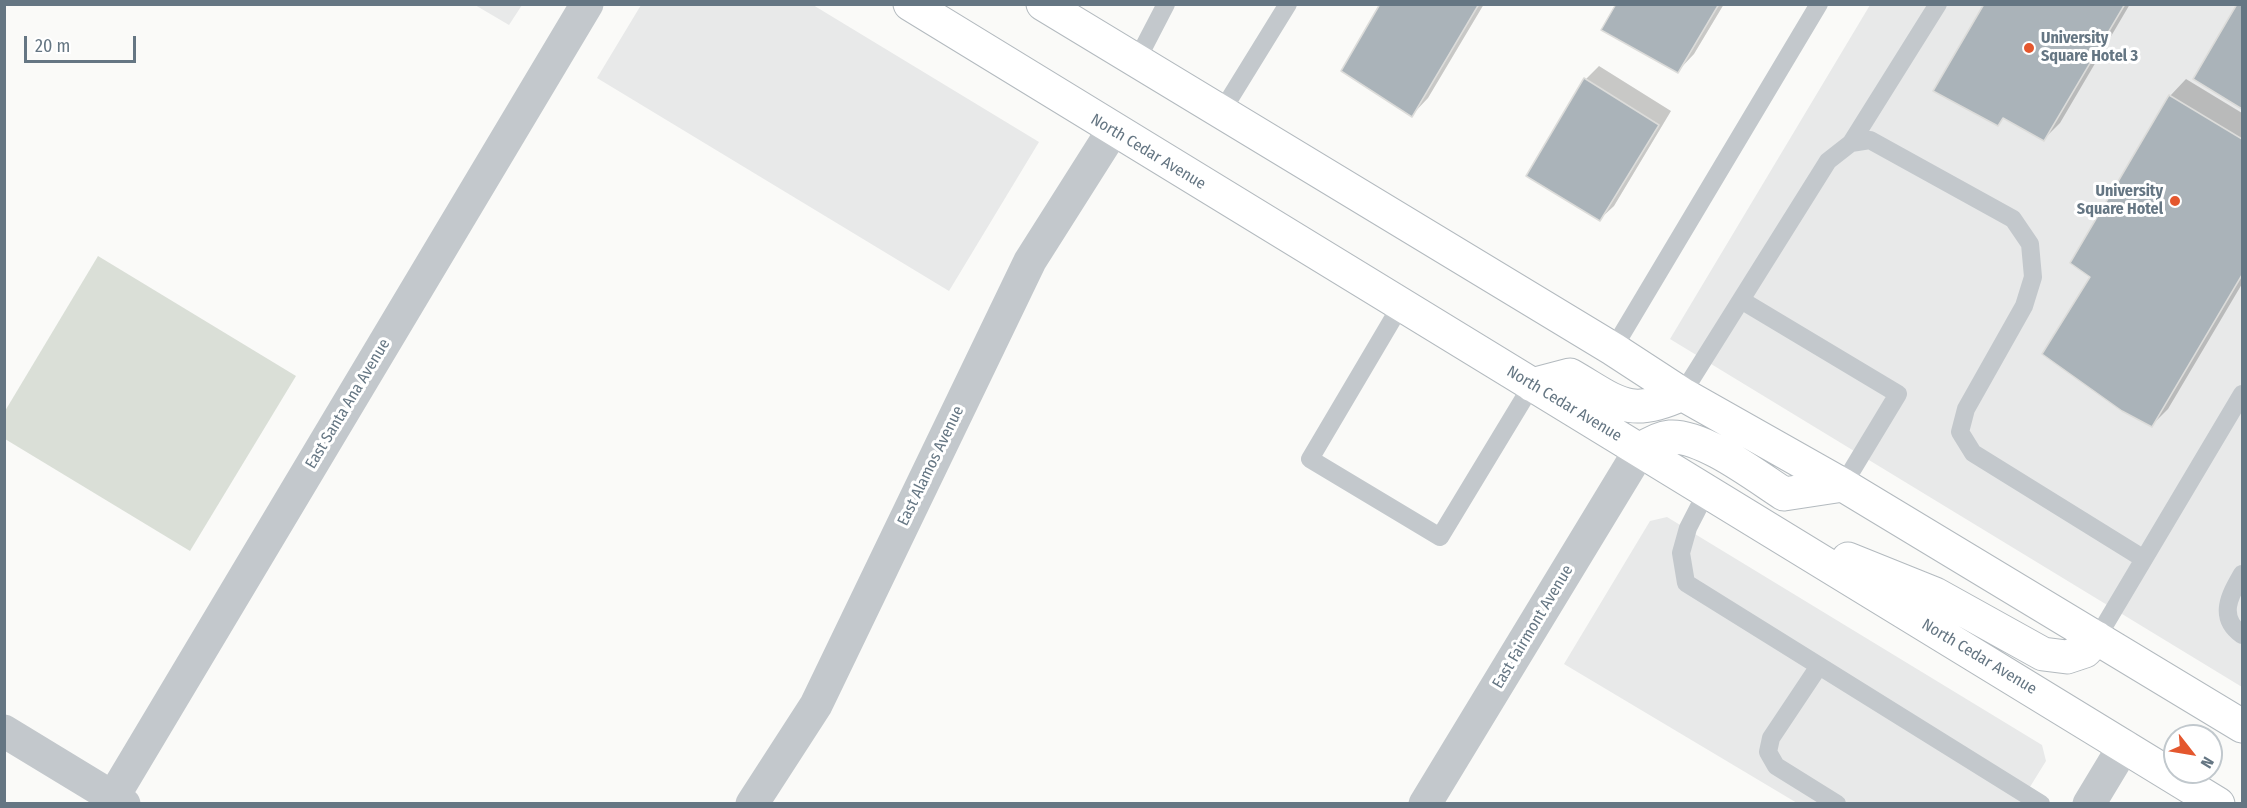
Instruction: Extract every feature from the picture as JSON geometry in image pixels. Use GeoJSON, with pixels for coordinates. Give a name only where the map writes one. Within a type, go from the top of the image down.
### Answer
{"type":"FeatureCollection","features":[{"type":"Feature","properties":{"kind":"main road","name":"North Cedar Avenue"},"geometry":{"type":"LineString","coordinates":[[910,4],[2218,804]]}},
{"type":"Feature","properties":{"kind":"main road"},"geometry":{"type":"LineString","coordinates":[[1043,4],[1682,393],[1843,485],[2242,726]]}},
{"type":"Feature","properties":{"kind":"main road"},"geometry":{"type":"LineString","coordinates":[[1532,385],[1570,375],[1620,404],[1641,407],[1659,405],[1682,393]]}},
{"type":"Feature","properties":{"kind":"main road"},"geometry":{"type":"LineString","coordinates":[[1640,450],[1668,437],[1683,438],[1724,456],[1784,494],[1843,485]]}},
{"type":"Feature","properties":{"kind":"main road"},"geometry":{"type":"LineString","coordinates":[[1752,519],[1935,594],[2043,654],[2067,657],[2085,651],[2097,638]]}},
{"type":"Feature","properties":{"kind":"street","name":"East Santa Ana Avenue"},"geometry":{"type":"LineString","coordinates":[[115,801],[586,4]]}},
{"type":"Feature","properties":{"kind":"street","name":"East Alamos Avenue"},"geometry":{"type":"LineString","coordinates":[[752,804],[816,705],[1030,261],[1113,130]]}},
{"type":"Feature","properties":{"kind":"street","name":"East Fairmont Avenue"},"geometry":{"type":"LineString","coordinates":[[1425,804],[1640,450]]}},
{"type":"Feature","properties":{"kind":"street"},"geometry":{"type":"LineString","coordinates":[[4,731],[115,801]]}},
{"type":"Feature","properties":{"kind":"street"},"geometry":{"type":"LineString","coordinates":[[2089,804],[2124,746]]}},
{"type":"Feature","properties":{"kind":"lane"},"geometry":{"type":"LineString","coordinates":[[1137,60],[1166,4]]}},
{"type":"Feature","properties":{"kind":"lane"},"geometry":{"type":"LineString","coordinates":[[1222,111],[1288,4]]}},
{"type":"Feature","properties":{"kind":"lane"},"geometry":{"type":"LineString","coordinates":[[1613,349],[1819,4]]}},
{"type":"Feature","properties":{"kind":"lane"},"geometry":{"type":"LineString","coordinates":[[1682,393],[1828,161],[1851,143],[1938,4]]}},
{"type":"Feature","properties":{"kind":"lane"},"geometry":{"type":"LineString","coordinates":[[1851,143],[1870,140],[2013,219],[2030,244],[2033,277],[2024,306],[1966,409],[1960,432],[1973,453],[2144,559]]}},
{"type":"Feature","properties":{"kind":"lane"},"geometry":{"type":"LineString","coordinates":[[1741,300],[1898,394],[1843,485]]}},
{"type":"Feature","properties":{"kind":"lane"},"geometry":{"type":"LineString","coordinates":[[1401,305],[1310,459],[1440,537],[1532,385]]}},
{"type":"Feature","properties":{"kind":"lane"},"geometry":{"type":"LineString","coordinates":[[2097,638],[2242,394]]}},
{"type":"Feature","properties":{"kind":"lane"},"geometry":{"type":"LineString","coordinates":[[1707,491],[1688,528],[1681,553],[1686,583],[2041,804]]}},
{"type":"Feature","properties":{"kind":"lane"},"geometry":{"type":"LineString","coordinates":[[2242,574],[2227,606],[2229,621],[2242,635]]}},
{"type":"Feature","properties":{"kind":"lane"},"geometry":{"type":"LineString","coordinates":[[1819,666],[1771,738],[1768,752],[1776,766],[1837,804]]}},
{"type":"Feature","properties":{"kind":"shaded area"},"geometry":{"type":"Polygon","coordinates":[[[522,4],[509,25],[475,5],[522,4]]]}},
{"type":"Feature","properties":{"kind":"shaded area"},"geometry":{"type":"Polygon","coordinates":[[[641,5],[813,5],[1039,142],[949,291],[597,78],[641,5]]]}},
{"type":"Feature","properties":{"kind":"shaded area"},"geometry":{"type":"Polygon","coordinates":[[[1870,5],[2242,5],[2242,687],[1670,339],[1870,5]]]}},
{"type":"Feature","properties":{"kind":"shaded area"},"geometry":{"type":"Polygon","coordinates":[[[98,256],[296,376],[190,551],[5,439],[5,411],[98,256]]]}},
{"type":"Feature","properties":{"kind":"shaded area"},"geometry":{"type":"Polygon","coordinates":[[[1667,517],[2042,745],[2046,761],[2020,803],[1797,803],[1564,664],[1650,521],[1667,517]]]}},
{"type":"Feature","properties":{"kind":"building"},"geometry":{"type":"Polygon","coordinates":[[[1380,4],[1479,4],[1412,117],[1341,71],[1380,4]]]}},
{"type":"Feature","properties":{"kind":"building"},"geometry":{"type":"Polygon","coordinates":[[[1616,4],[1719,4],[1678,73],[1601,30],[1616,4]]]}},
{"type":"Feature","properties":{"kind":"building","name":"University Square Hotel 3"},"geometry":{"type":"Polygon","coordinates":[[[1984,4],[2125,4],[2044,141],[2003,118],[1998,126],[1933,91],[1984,4]]]}},
{"type":"Feature","properties":{"kind":"building"},"geometry":{"type":"Polygon","coordinates":[[[2237,4],[2242,4],[2242,109],[2193,79],[2237,4]]]}},
{"type":"Feature","properties":{"kind":"building"},"geometry":{"type":"Polygon","coordinates":[[[1584,78],[1659,125],[1600,221],[1526,176],[1584,78]]]}},
{"type":"Feature","properties":{"kind":"building","name":"University Square Hotel"},"geometry":{"type":"Polygon","coordinates":[[[2169,95],[2242,139],[2242,275],[2152,427],[2122,411],[2042,354],[2090,277],[2070,263],[2169,95]]]}},
{"type":"Feature","properties":{"kind":"place","name":"University Square Hotel 3"},"geometry":{"type":"Point","coordinates":[2029,48]}},
{"type":"Feature","properties":{"kind":"place","name":"University Square Hotel"},"geometry":{"type":"Point","coordinates":[2175,201]}}]}
